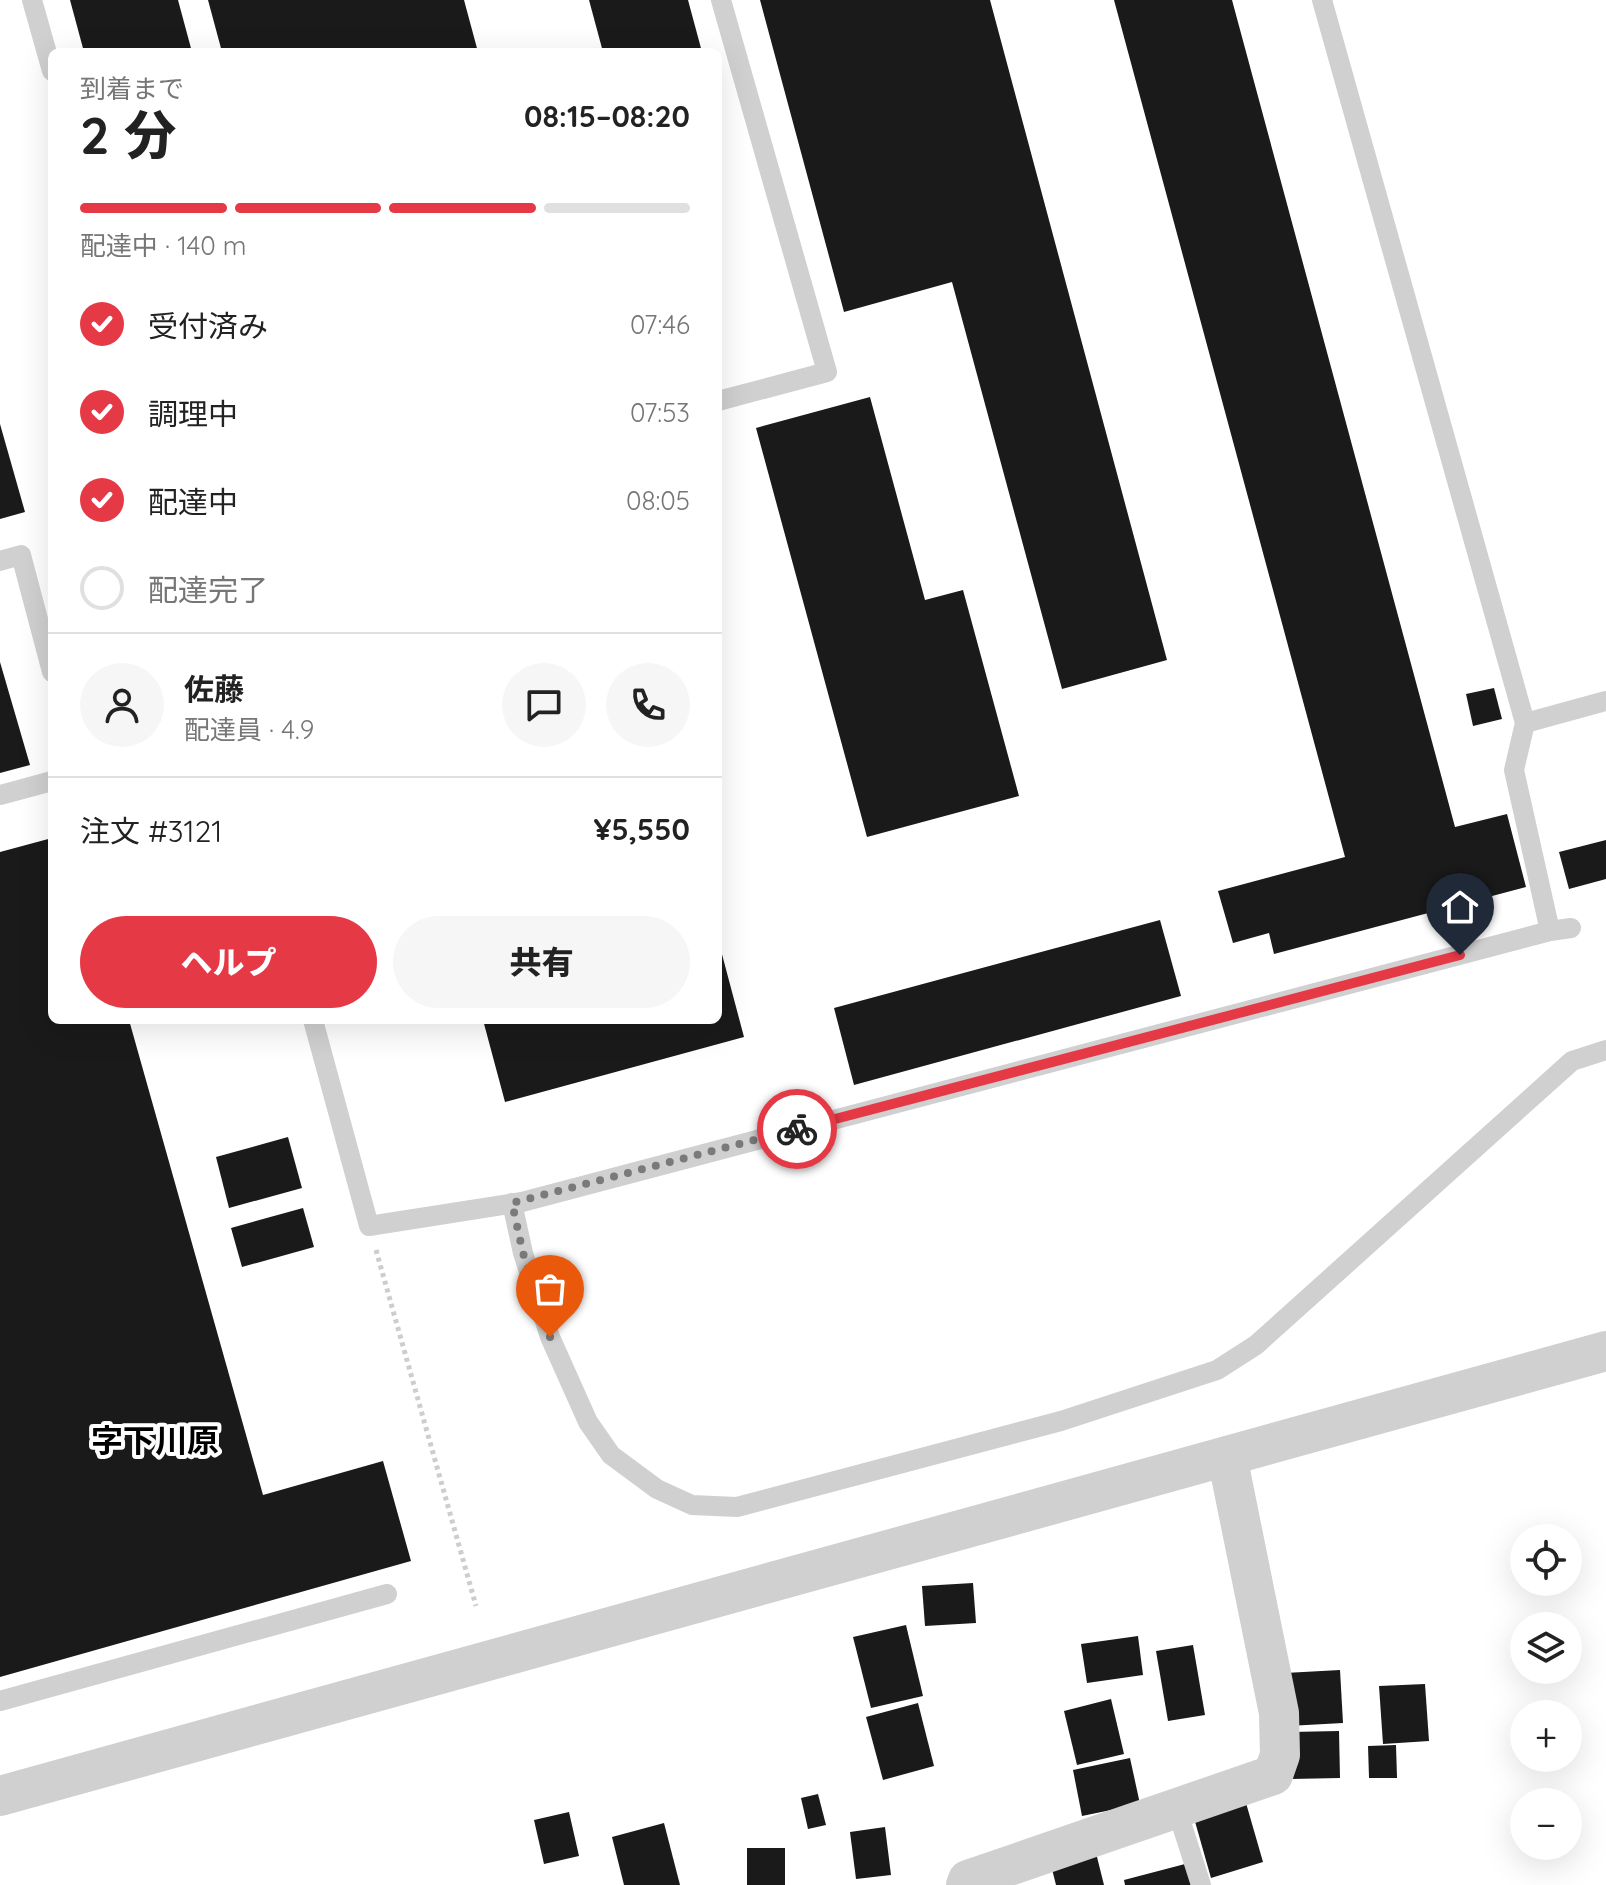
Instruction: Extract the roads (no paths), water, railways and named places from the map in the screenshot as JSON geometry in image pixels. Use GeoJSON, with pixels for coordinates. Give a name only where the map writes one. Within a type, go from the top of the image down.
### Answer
{"type":"FeatureCollection","features":[{"type":"Feature","properties":{"kind":"street"},"geometry":{"type":"LineString","coordinates":[[0,1796],[1606,1351]]}},
{"type":"Feature","properties":{"kind":"street"},"geometry":{"type":"LineString","coordinates":[[966,1885],[968,1880],[1273,1775],[1280,1755],[1279,1713],[1227,1456]]}},
{"type":"Feature","properties":{"kind":"lane"},"geometry":{"type":"LineString","coordinates":[[32,0],[48,57]]}},
{"type":"Feature","properties":{"kind":"lane"},"geometry":{"type":"LineString","coordinates":[[721,0],[827,372],[722,400]]}},
{"type":"Feature","properties":{"kind":"lane"},"geometry":{"type":"LineString","coordinates":[[314,1024],[369,1226],[512,1203],[1561,930],[1514,770],[1525,723],[1322,0]]}},
{"type":"Feature","properties":{"kind":"lane"},"geometry":{"type":"LineString","coordinates":[[0,561],[21,555],[48,657]]}},
{"type":"Feature","properties":{"kind":"lane"},"geometry":{"type":"LineString","coordinates":[[1525,723],[1606,701]]}},
{"type":"Feature","properties":{"kind":"lane"},"geometry":{"type":"LineString","coordinates":[[0,795],[48,782]]}},
{"type":"Feature","properties":{"kind":"lane"},"geometry":{"type":"LineString","coordinates":[[512,1203],[523,1253],[550,1337],[588,1422],[611,1455],[657,1489],[692,1505],[737,1507],[1061,1421],[1217,1370],[1256,1345],[1572,1061],[1606,1050]]}},
{"type":"Feature","properties":{"kind":"lane"},"geometry":{"type":"LineString","coordinates":[[0,1701],[387,1594]]}},
{"type":"Feature","properties":{"kind":"lane"},"geometry":{"type":"LineString","coordinates":[[1177,1810],[1201,1885]]}},
{"type":"Feature","properties":{"kind":"district","name":"字下川原"},"geometry":{"type":"Point","coordinates":[155,1440]}}]}
